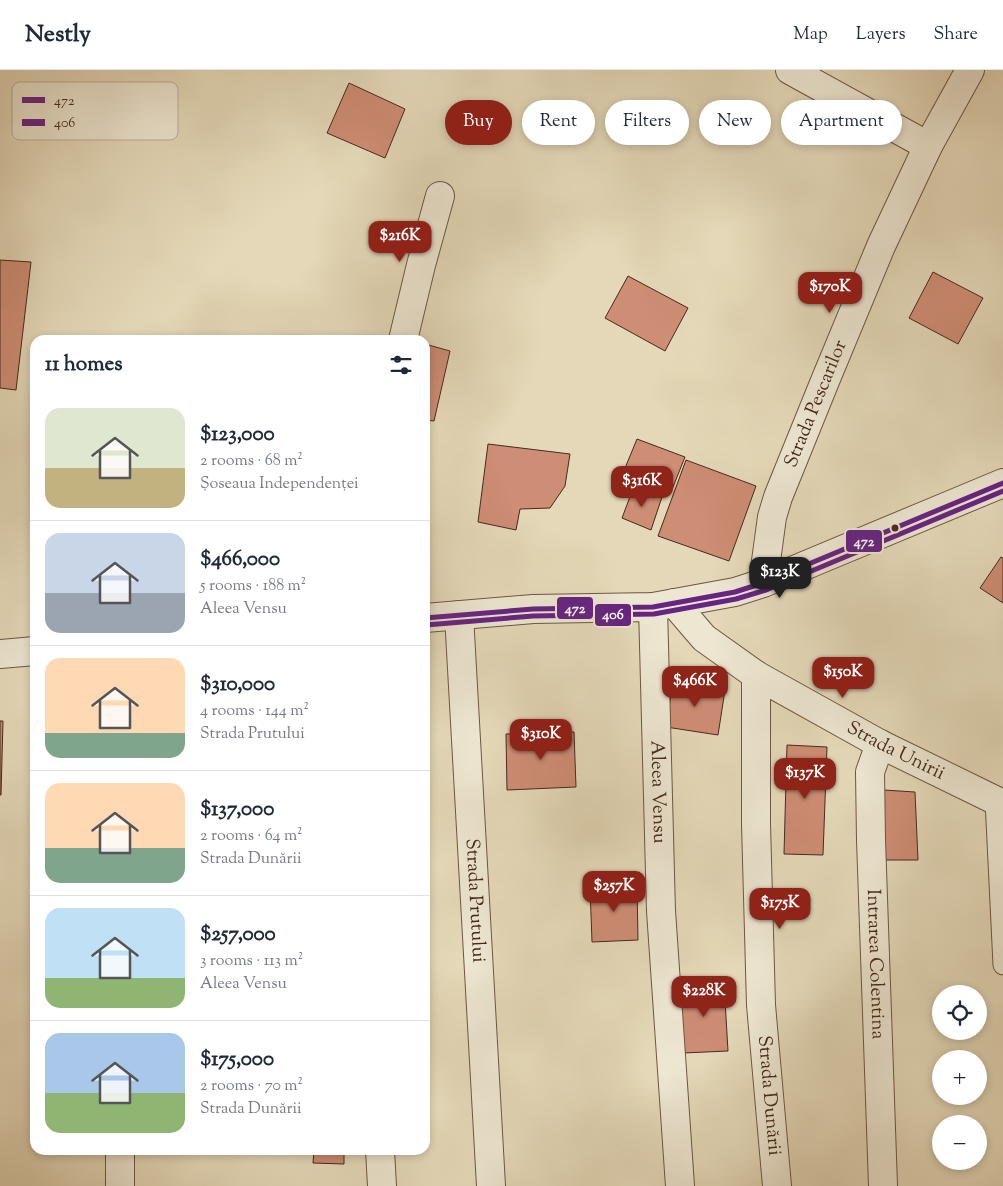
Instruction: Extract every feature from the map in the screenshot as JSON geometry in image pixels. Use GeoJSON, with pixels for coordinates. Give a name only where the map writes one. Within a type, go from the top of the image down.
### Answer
{"type":"FeatureCollection","features":[{"type":"Feature","properties":{"kind":"street"},"geometry":{"type":"LineString","coordinates":[[790,70],[928,146]]}},
{"type":"Feature","properties":{"kind":"street","name":"Strada Pescarilor"},"geometry":{"type":"LineString","coordinates":[[763,583],[772,517],[824,381],[882,246],[928,146],[970,70]]}},
{"type":"Feature","properties":{"kind":"street"},"geometry":{"type":"LineString","coordinates":[[405,335],[421,265],[440,196]]}},
{"type":"Feature","properties":{"kind":"street"},"geometry":{"type":"LineString","coordinates":[[430,618],[533,609],[663,605],[735,592],[763,583],[1003,483]]}},
{"type":"Feature","properties":{"kind":"street","name":"Strada Unirii"},"geometry":{"type":"LineString","coordinates":[[663,605],[704,638],[756,675],[880,744],[999,802]]}},
{"type":"Feature","properties":{"kind":"street","name":"Aleea Vensu"},"geometry":{"type":"LineString","coordinates":[[663,605],[661,911],[680,1186]]}},
{"type":"Feature","properties":{"kind":"street","name":"Strada Prutului"},"geometry":{"type":"LineString","coordinates":[[459,615],[491,1186]]}},
{"type":"Feature","properties":{"kind":"street"},"geometry":{"type":"LineString","coordinates":[[0,654],[30,651]]}},
{"type":"Feature","properties":{"kind":"street","name":"Strada Dunării"},"geometry":{"type":"LineString","coordinates":[[756,675],[756,824],[762,1005],[777,1186]]}},
{"type":"Feature","properties":{"kind":"street","name":"Intrarea Colentina"},"geometry":{"type":"LineString","coordinates":[[880,744],[870,772],[883,1186]]}},
{"type":"Feature","properties":{"kind":"street"},"geometry":{"type":"LineString","coordinates":[[120,1155],[120,1186]]}},
{"type":"Feature","properties":{"kind":"street"},"geometry":{"type":"LineString","coordinates":[[380,1155],[382,1186]]}},
{"type":"Feature","properties":{"kind":"lane"},"geometry":{"type":"LineString","coordinates":[[999,802],[1003,965]]}},
{"type":"Feature","properties":{"kind":"building"},"geometry":{"type":"Polygon","coordinates":[[[349,83],[405,109],[385,158],[327,133],[349,83]]]}},
{"type":"Feature","properties":{"kind":"building"},"geometry":{"type":"Polygon","coordinates":[[[0,260],[31,262],[16,390],[0,388],[0,260]]]}},
{"type":"Feature","properties":{"kind":"building"},"geometry":{"type":"Polygon","coordinates":[[[933,272],[983,298],[958,344],[909,318],[933,272]]]}},
{"type":"Feature","properties":{"kind":"building"},"geometry":{"type":"Polygon","coordinates":[[[628,276],[688,308],[665,351],[605,318],[628,276]]]}},
{"type":"Feature","properties":{"kind":"building"},"geometry":{"type":"Polygon","coordinates":[[[430,345],[450,351],[434,421],[430,421],[430,345]]]}},
{"type":"Feature","properties":{"kind":"building"},"geometry":{"type":"Polygon","coordinates":[[[637,439],[685,457],[671,492],[623,473],[637,439]]]}},
{"type":"Feature","properties":{"kind":"building"},"geometry":{"type":"Polygon","coordinates":[[[488,444],[570,454],[565,486],[550,508],[520,509],[516,530],[478,522],[488,444]]]}},
{"type":"Feature","properties":{"kind":"building"},"geometry":{"type":"Polygon","coordinates":[[[686,460],[756,486],[729,561],[658,536],[686,460]]]}},
{"type":"Feature","properties":{"kind":"building"},"geometry":{"type":"Polygon","coordinates":[[[634,486],[662,497],[651,530],[622,518],[634,486]]]}},
{"type":"Feature","properties":{"kind":"building"},"geometry":{"type":"Polygon","coordinates":[[[1001,557],[1003,558],[1003,603],[980,588],[1001,557]]]}},
{"type":"Feature","properties":{"kind":"building"},"geometry":{"type":"Polygon","coordinates":[[[673,682],[725,690],[718,735],[666,727],[673,682]]]}},
{"type":"Feature","properties":{"kind":"building"},"geometry":{"type":"Polygon","coordinates":[[[0,721],[3,721],[1,795],[0,795],[0,721]]]}},
{"type":"Feature","properties":{"kind":"building"},"geometry":{"type":"Polygon","coordinates":[[[574,732],[576,787],[507,790],[506,734],[574,732]]]}},
{"type":"Feature","properties":{"kind":"building"},"geometry":{"type":"Polygon","coordinates":[[[787,745],[827,747],[823,855],[784,854],[787,745]]]}},
{"type":"Feature","properties":{"kind":"building"},"geometry":{"type":"Polygon","coordinates":[[[884,790],[915,792],[918,860],[885,860],[884,790]]]}},
{"type":"Feature","properties":{"kind":"building"},"geometry":{"type":"Polygon","coordinates":[[[637,885],[638,940],[592,942],[590,887],[637,885]]]}},
{"type":"Feature","properties":{"kind":"building"},"geometry":{"type":"Polygon","coordinates":[[[724,983],[728,1051],[683,1053],[679,986],[724,983]]]}},
{"type":"Feature","properties":{"kind":"building"},"geometry":{"type":"Polygon","coordinates":[[[314,1155],[344,1155],[344,1164],[313,1163],[314,1155]]]}},
{"type":"Feature","properties":{"kind":"transit line","name":"472"},"geometry":{"type":"LineString","coordinates":[[430,618],[533,609],[653,607],[735,592],[763,583],[1003,483]]}},
{"type":"Feature","properties":{"kind":"transit line","name":"406"},"geometry":{"type":"LineString","coordinates":[[430,625],[533,616],[654,614],[736,599],[766,590],[1003,491]]}}]}
